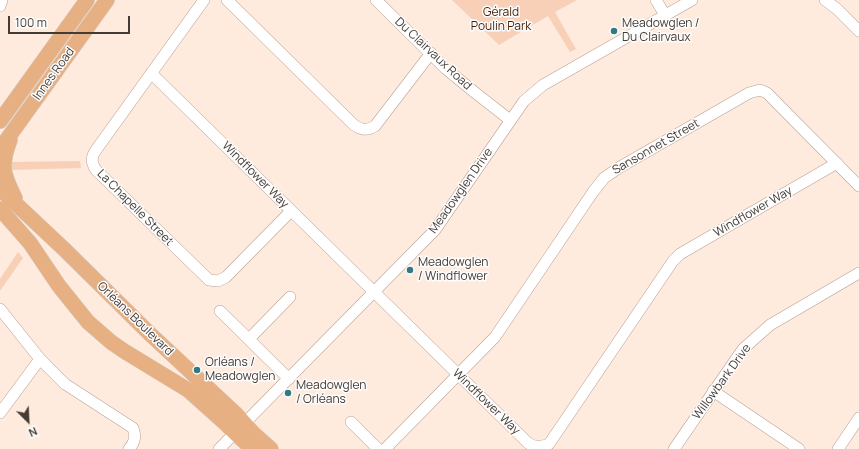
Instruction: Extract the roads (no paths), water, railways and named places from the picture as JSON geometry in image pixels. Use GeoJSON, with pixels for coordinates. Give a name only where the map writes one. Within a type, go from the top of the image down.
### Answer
{"type":"FeatureCollection","features":[{"type":"Feature","properties":{"kind":"main road","name":"Innes Road"},"geometry":{"type":"LineString","coordinates":[[0,121],[87,0]]}},
{"type":"Feature","properties":{"kind":"main road","name":"Innes Road"},"geometry":{"type":"LineString","coordinates":[[0,149],[107,0]]}},
{"type":"Feature","properties":{"kind":"main road"},"geometry":{"type":"LineString","coordinates":[[0,108],[37,69]]}},
{"type":"Feature","properties":{"kind":"main road"},"geometry":{"type":"LineString","coordinates":[[16,126],[5,152],[3,170],[9,186],[22,209]]}},
{"type":"Feature","properties":{"kind":"main road","name":"Orléans Boulevard"},"geometry":{"type":"LineString","coordinates":[[0,189],[192,375],[236,414],[240,428],[252,449]]}},
{"type":"Feature","properties":{"kind":"main road","name":"Orléans Boulevard"},"geometry":{"type":"LineString","coordinates":[[0,209],[6,218],[30,243],[58,286],[88,322],[124,351],[188,390],[271,449]]}},
{"type":"Feature","properties":{"kind":"street"},"geometry":{"type":"LineString","coordinates":[[0,6],[2,0]]}},
{"type":"Feature","properties":{"kind":"street","name":"La Chapelle Street"},"geometry":{"type":"LineString","coordinates":[[204,0],[96,150],[92,156],[92,164],[96,170],[203,276],[209,280],[218,281],[226,278],[291,211]]}},
{"type":"Feature","properties":{"kind":"street"},"geometry":{"type":"LineString","coordinates":[[227,0],[354,125],[360,129],[370,129],[376,126],[431,53]]}},
{"type":"Feature","properties":{"kind":"street","name":"Du Clairvaux Road"},"geometry":{"type":"LineString","coordinates":[[376,0],[445,68],[510,120]]}},
{"type":"Feature","properties":{"kind":"street"},"geometry":{"type":"LineString","coordinates":[[656,0],[665,15]]}},
{"type":"Feature","properties":{"kind":"street","name":"Meadowglen Drive"},"geometry":{"type":"LineString","coordinates":[[219,449],[435,230],[524,101],[543,85],[692,0]]}},
{"type":"Feature","properties":{"kind":"street"},"geometry":{"type":"LineString","coordinates":[[825,0],[837,9],[859,31]]}},
{"type":"Feature","properties":{"kind":"street","name":"Windflower Way"},"geometry":{"type":"LineString","coordinates":[[151,73],[528,444],[536,447],[549,444],[673,261],[680,254],[837,163]]}},
{"type":"Feature","properties":{"kind":"street","name":"Sansonnet Street"},"geometry":{"type":"LineString","coordinates":[[385,449],[495,336],[604,178],[620,167],[749,93],[760,90],[766,93],[859,186]]}},
{"type":"Feature","properties":{"kind":"street","name":"Willowbark Drive"},"geometry":{"type":"LineString","coordinates":[[674,449],[742,349],[770,325],[859,273]]}},
{"type":"Feature","properties":{"kind":"street"},"geometry":{"type":"LineString","coordinates":[[249,339],[290,297]]}},
{"type":"Feature","properties":{"kind":"street"},"geometry":{"type":"LineString","coordinates":[[0,309],[40,359],[65,384],[133,428],[135,440],[129,449]]}},
{"type":"Feature","properties":{"kind":"street"},"geometry":{"type":"LineString","coordinates":[[220,311],[289,379]]}},
{"type":"Feature","properties":{"kind":"street"},"geometry":{"type":"LineString","coordinates":[[0,413],[40,359]]}},
{"type":"Feature","properties":{"kind":"street"},"geometry":{"type":"LineString","coordinates":[[714,391],[799,449]]}},
{"type":"Feature","properties":{"kind":"street"},"geometry":{"type":"LineString","coordinates":[[838,449],[859,418]]}},
{"type":"Feature","properties":{"kind":"street"},"geometry":{"type":"LineString","coordinates":[[351,422],[378,449]]}},
{"type":"Feature","properties":{"kind":"place","name":"Meadowglen / Du Clairvaux"},"geometry":{"type":"Point","coordinates":[614,31]}},
{"type":"Feature","properties":{"kind":"place","name":"Meadowglen / Windflower"},"geometry":{"type":"Point","coordinates":[410,270]}},
{"type":"Feature","properties":{"kind":"place","name":"Orléans / Meadowglen"},"geometry":{"type":"Point","coordinates":[197,370]}},
{"type":"Feature","properties":{"kind":"place","name":"Meadowglen / Orléans"},"geometry":{"type":"Point","coordinates":[288,393]}},
{"type":"Feature","properties":{"kind":"park label","name":"Gérald Poulin Park"},"geometry":{"type":"Point","coordinates":[501,20]}}]}
